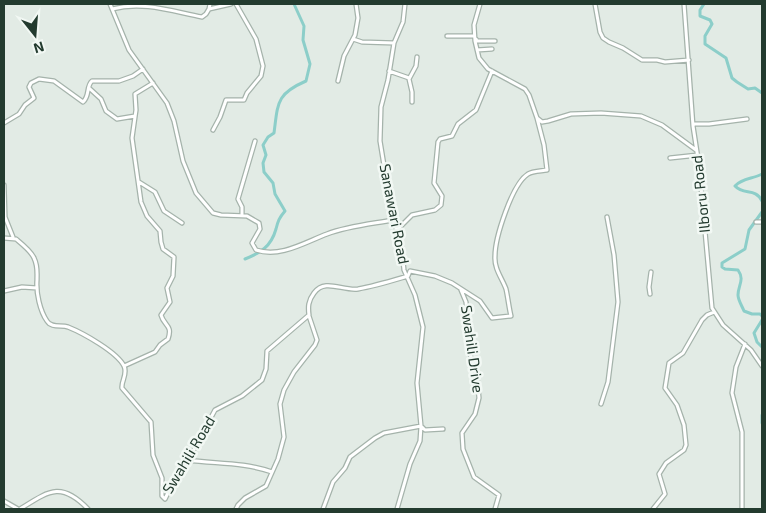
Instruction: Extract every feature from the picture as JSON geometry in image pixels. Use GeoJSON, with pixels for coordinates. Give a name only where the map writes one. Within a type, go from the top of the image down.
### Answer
{"type":"FeatureCollection","features":[{"type":"Feature","properties":{"kind":"street"},"geometry":{"type":"LineString","coordinates":[[110,4],[129,50],[167,103],[183,162],[196,193],[213,213],[230,216],[242,215],[259,223],[260,229],[252,245],[256,250],[264,252],[287,250],[328,234],[393,220]]}},
{"type":"Feature","properties":{"kind":"street"},"geometry":{"type":"LineString","coordinates":[[210,4],[210,9]]}},
{"type":"Feature","properties":{"kind":"street"},"geometry":{"type":"LineString","coordinates":[[112,9],[133,5],[154,6],[202,17],[210,9],[231,4]]}},
{"type":"Feature","properties":{"kind":"street"},"geometry":{"type":"LineString","coordinates":[[213,130],[225,101],[244,100],[247,93],[261,76],[263,67],[254,35],[236,4]]}},
{"type":"Feature","properties":{"kind":"street"},"geometry":{"type":"LineString","coordinates":[[338,81],[344,56],[354,39],[358,18],[356,4]]}},
{"type":"Feature","properties":{"kind":"street","name":"Sanawari Road"},"geometry":{"type":"LineString","coordinates":[[397,509],[410,464],[420,441],[421,426],[417,383],[423,327],[415,295],[404,270],[402,242],[393,220],[380,135],[381,107],[390,71],[394,43],[402,22],[405,4]]}},
{"type":"Feature","properties":{"kind":"street"},"geometry":{"type":"LineString","coordinates":[[236,509],[245,498],[265,487],[272,472],[283,441],[284,429],[280,402],[284,390],[294,372],[317,340],[309,316],[308,306],[316,290],[324,286],[351,290],[372,287],[408,276],[410,271],[435,276],[452,283],[480,301],[492,318],[511,316],[505,288],[499,277],[494,257],[499,230],[510,200],[527,174],[547,170],[544,145],[529,95],[525,89],[488,69],[479,58],[474,36],[474,25],[480,4]]}},
{"type":"Feature","properties":{"kind":"street"},"geometry":{"type":"LineString","coordinates":[[595,4],[602,38],[642,60],[667,62],[689,60]]}},
{"type":"Feature","properties":{"kind":"street","name":"Ilboru Road"},"geometry":{"type":"LineString","coordinates":[[684,4],[693,124],[698,156],[710,296],[714,312],[723,325],[751,350],[762,366]]}},
{"type":"Feature","properties":{"kind":"street"},"geometry":{"type":"LineString","coordinates":[[447,36],[474,36]]}},
{"type":"Feature","properties":{"kind":"street"},"geometry":{"type":"LineString","coordinates":[[474,36],[477,42],[495,41]]}},
{"type":"Feature","properties":{"kind":"street"},"geometry":{"type":"LineString","coordinates":[[354,39],[362,42],[394,43]]}},
{"type":"Feature","properties":{"kind":"street"},"geometry":{"type":"LineString","coordinates":[[477,50],[492,49]]}},
{"type":"Feature","properties":{"kind":"street"},"geometry":{"type":"LineString","coordinates":[[412,102],[409,78],[415,67],[417,57]]}},
{"type":"Feature","properties":{"kind":"street"},"geometry":{"type":"LineString","coordinates":[[4,124],[19,114],[25,104],[34,98],[29,87],[31,83],[39,79],[54,81],[83,102],[86,99],[89,84],[93,80],[119,81],[133,76],[143,69]]}},
{"type":"Feature","properties":{"kind":"street"},"geometry":{"type":"LineString","coordinates":[[390,71],[409,78]]}},
{"type":"Feature","properties":{"kind":"street"},"geometry":{"type":"LineString","coordinates":[[397,230],[412,215],[435,210],[441,205],[442,196],[434,183],[438,141],[452,136],[458,124],[474,113],[492,71]]}},
{"type":"Feature","properties":{"kind":"street"},"geometry":{"type":"LineString","coordinates":[[4,238],[18,240],[35,259],[38,268],[37,288],[42,310],[50,325],[68,328],[94,340],[124,366],[155,352],[168,339],[169,327],[161,315],[170,302],[167,288],[172,278],[174,257],[163,248],[159,229],[144,212],[132,138],[136,108],[135,94],[153,83]]}},
{"type":"Feature","properties":{"kind":"street"},"geometry":{"type":"LineString","coordinates":[[89,88],[101,99],[106,111],[117,120],[135,116]]}},
{"type":"Feature","properties":{"kind":"street"},"geometry":{"type":"LineString","coordinates":[[536,118],[542,122],[571,114],[641,116],[662,125],[697,150]]}},
{"type":"Feature","properties":{"kind":"street"},"geometry":{"type":"LineString","coordinates":[[693,124],[747,119]]}},
{"type":"Feature","properties":{"kind":"street"},"geometry":{"type":"LineString","coordinates":[[242,215],[242,207],[238,199],[255,141]]}},
{"type":"Feature","properties":{"kind":"street"},"geometry":{"type":"LineString","coordinates":[[670,158],[698,156]]}},
{"type":"Feature","properties":{"kind":"street"},"geometry":{"type":"LineString","coordinates":[[139,182],[155,192],[164,211],[182,222]]}},
{"type":"Feature","properties":{"kind":"street"},"geometry":{"type":"LineString","coordinates":[[4,185],[5,217],[13,238]]}},
{"type":"Feature","properties":{"kind":"street"},"geometry":{"type":"LineString","coordinates":[[601,404],[608,382],[618,299],[614,255],[607,218]]}},
{"type":"Feature","properties":{"kind":"street"},"geometry":{"type":"LineString","coordinates":[[756,222],[762,222]]}},
{"type":"Feature","properties":{"kind":"street"},"geometry":{"type":"LineString","coordinates":[[650,294],[651,272]]}},
{"type":"Feature","properties":{"kind":"street"},"geometry":{"type":"LineString","coordinates":[[4,291],[22,287],[37,288]]}},
{"type":"Feature","properties":{"kind":"street","name":"Swahili Drive"},"geometry":{"type":"LineString","coordinates":[[461,290],[466,302],[470,354],[476,374],[479,398],[476,414],[462,433],[463,448],[474,477],[499,496],[495,509]]}},
{"type":"Feature","properties":{"kind":"street"},"geometry":{"type":"LineString","coordinates":[[654,509],[664,494],[659,474],[666,463],[684,450],[686,445],[684,425],[677,405],[665,388],[668,365],[672,359],[685,351],[703,318],[714,312]]}},
{"type":"Feature","properties":{"kind":"street","name":"Swahili Road"},"geometry":{"type":"LineString","coordinates":[[124,366],[126,372],[121,386],[151,422],[153,455],[162,478],[164,499],[168,496],[174,480],[215,410],[238,399],[257,385],[262,380],[266,369],[267,351],[309,316]]}},
{"type":"Feature","properties":{"kind":"street"},"geometry":{"type":"LineString","coordinates":[[742,509],[742,432],[732,393],[736,365],[745,344]]}},
{"type":"Feature","properties":{"kind":"street"},"geometry":{"type":"LineString","coordinates":[[323,509],[333,482],[345,468],[350,457],[375,438],[384,433],[421,426],[425,430],[443,429]]}},
{"type":"Feature","properties":{"kind":"street"},"geometry":{"type":"LineString","coordinates":[[187,460],[221,464],[237,463],[272,472]]}},
{"type":"Feature","properties":{"kind":"street"},"geometry":{"type":"LineString","coordinates":[[4,501],[19,509],[48,494],[62,491],[73,496],[88,509]]}},
{"type":"Feature","properties":{"kind":"waterway"},"geometry":{"type":"LineString","coordinates":[[245,259],[260,252],[268,245],[285,211],[275,194],[273,183],[264,172],[263,163],[266,155],[263,145],[268,137],[274,133],[276,114],[280,101],[289,90],[306,81],[310,64],[303,40],[304,26],[294,4]]}},
{"type":"Feature","properties":{"kind":"waterway"},"geometry":{"type":"LineString","coordinates":[[704,4],[700,10],[700,16],[710,20],[712,24],[705,36],[705,44],[726,58],[732,78],[748,89],[755,88],[762,93]]}},
{"type":"Feature","properties":{"kind":"waterway"},"geometry":{"type":"LineString","coordinates":[[762,174],[741,181],[735,186],[742,191],[756,194],[762,201]]}},
{"type":"Feature","properties":{"kind":"waterway"},"geometry":{"type":"LineString","coordinates":[[762,212],[749,230],[745,249],[722,263],[722,267],[725,269],[738,270],[740,274],[741,280],[738,297],[744,311],[762,316]]}},
{"type":"Feature","properties":{"kind":"waterway"},"geometry":{"type":"LineString","coordinates":[[762,320],[754,333],[757,342],[762,347]]}},
{"type":"Feature","properties":{"kind":"waterway"},"geometry":{"type":"LineString","coordinates":[[762,415],[762,423]]}}]}
